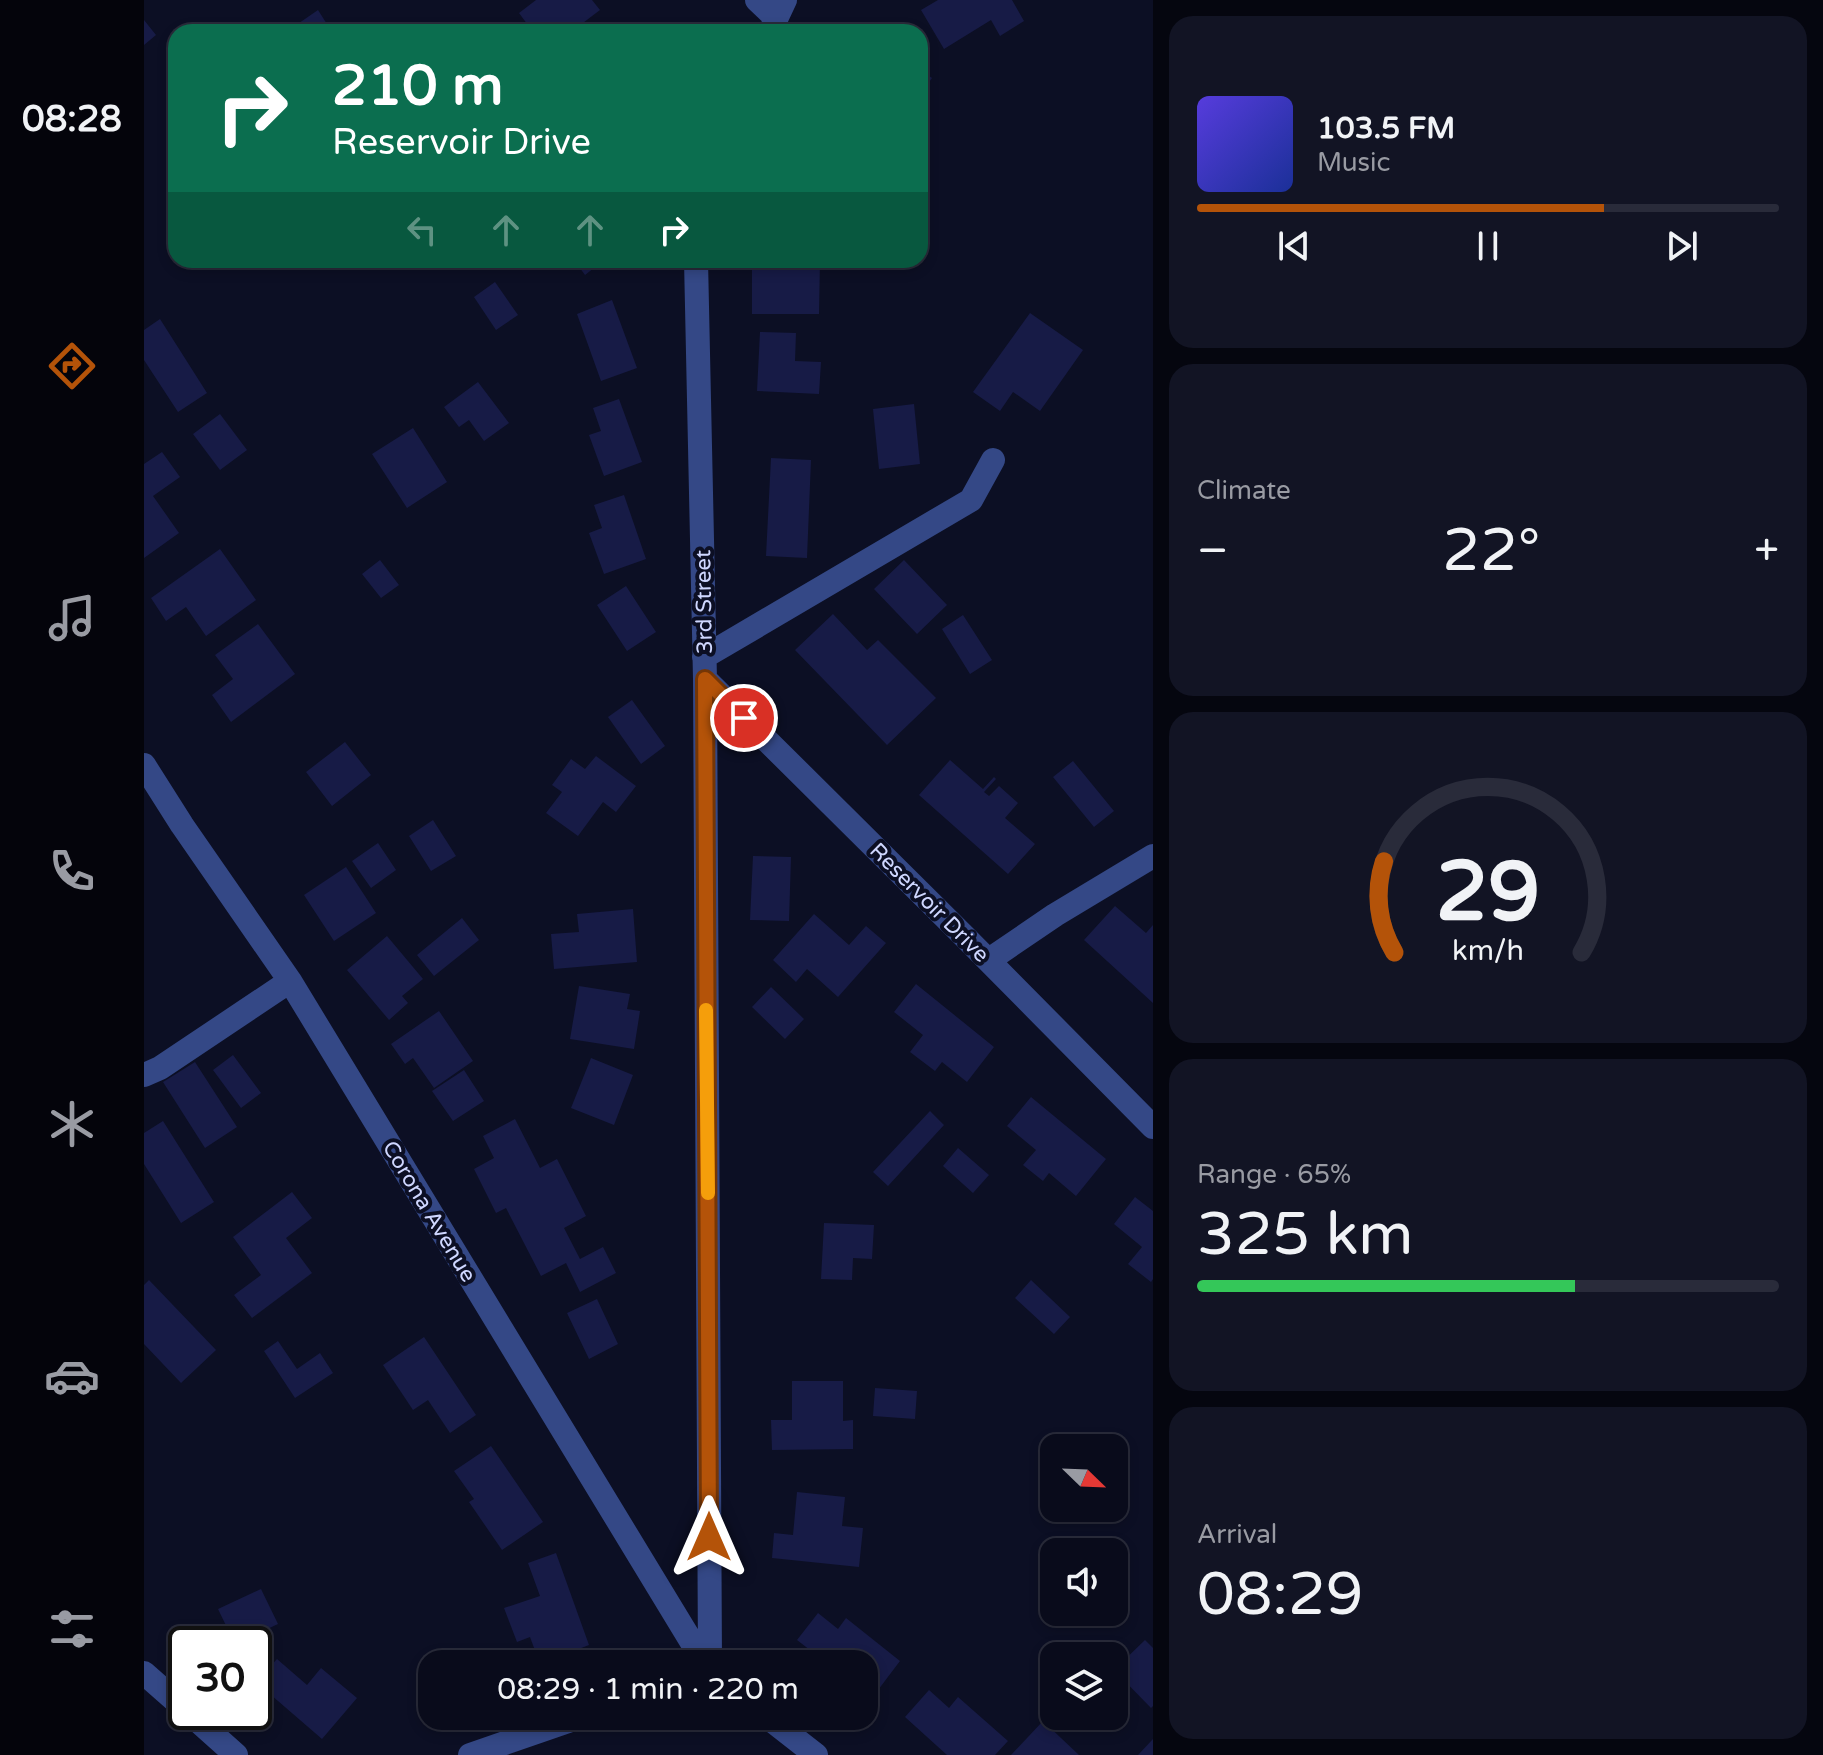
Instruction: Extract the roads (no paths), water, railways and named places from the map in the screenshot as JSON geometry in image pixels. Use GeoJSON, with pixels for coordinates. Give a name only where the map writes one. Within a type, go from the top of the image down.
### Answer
{"type":"FeatureCollection","features":[{"type":"Feature","properties":{"kind":"street"},"geometry":{"type":"LineString","coordinates":[[757,0],[777,17]]}},
{"type":"Feature","properties":{"kind":"street","name":"3rd Street"},"geometry":{"type":"LineString","coordinates":[[696,268],[704,668],[708,1650]]}},
{"type":"Feature","properties":{"kind":"street"},"geometry":{"type":"LineString","coordinates":[[704,668],[971,500],[993,460]]}},
{"type":"Feature","properties":{"kind":"street","name":"Reservoir Drive"},"geometry":{"type":"LineString","coordinates":[[704,668],[1153,1127]]}},
{"type":"Feature","properties":{"kind":"street","name":"Corona Avenue"},"geometry":{"type":"LineString","coordinates":[[144,765],[290,981],[699,1650]]}},
{"type":"Feature","properties":{"kind":"street"},"geometry":{"type":"LineString","coordinates":[[989,960],[1055,915],[1153,856]]}},
{"type":"Feature","properties":{"kind":"street"},"geometry":{"type":"LineString","coordinates":[[144,1075],[160,1068],[290,981]]}},
{"type":"Feature","properties":{"kind":"street"},"geometry":{"type":"LineString","coordinates":[[144,1673],[168,1694]]}},
{"type":"Feature","properties":{"kind":"street"},"geometry":{"type":"LineString","coordinates":[[208,1730],[236,1755]]}},
{"type":"Feature","properties":{"kind":"street"},"geometry":{"type":"LineString","coordinates":[[470,1755],[542,1730]]}},
{"type":"Feature","properties":{"kind":"street"},"geometry":{"type":"LineString","coordinates":[[784,1730],[816,1755]]}}]}
